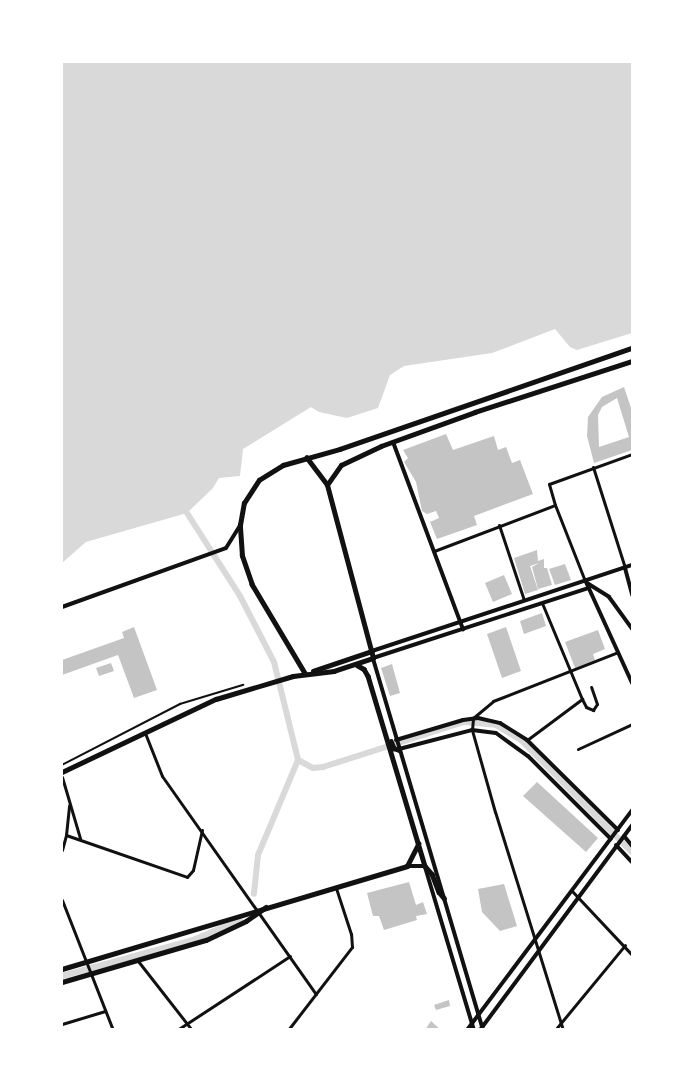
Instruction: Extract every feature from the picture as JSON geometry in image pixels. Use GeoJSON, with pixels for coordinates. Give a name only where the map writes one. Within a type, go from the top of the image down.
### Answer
{"type":"FeatureCollection","features":[{"type":"Feature","properties":{"kind":"main road"},"geometry":{"type":"LineString","coordinates":[[305,674],[252,585],[242,556],[240,525],[244,503],[252,487],[264,475],[283,465],[633,348]]}},
{"type":"Feature","properties":{"kind":"main road"},"geometry":{"type":"LineString","coordinates":[[327,485],[341,465],[393,442],[476,412],[633,361]]}},
{"type":"Feature","properties":{"kind":"main road"},"geometry":{"type":"LineString","coordinates":[[393,442],[463,629]]}},
{"type":"Feature","properties":{"kind":"main road"},"geometry":{"type":"LineString","coordinates":[[308,458],[327,485],[374,658],[393,743],[391,752],[474,1029]]}},
{"type":"Feature","properties":{"kind":"main road"},"geometry":{"type":"LineString","coordinates":[[62,608],[228,546],[240,525]]}},
{"type":"Feature","properties":{"kind":"main road"},"geometry":{"type":"LineString","coordinates":[[305,674],[633,565]]}},
{"type":"Feature","properties":{"kind":"main road"},"geometry":{"type":"LineString","coordinates":[[624,568],[633,595]]}},
{"type":"Feature","properties":{"kind":"main road"},"geometry":{"type":"LineString","coordinates":[[586,582],[633,683]]}},
{"type":"Feature","properties":{"kind":"main road"},"geometry":{"type":"LineString","coordinates":[[586,582],[609,597],[633,629]]}},
{"type":"Feature","properties":{"kind":"main road"},"geometry":{"type":"LineString","coordinates":[[62,772],[216,699],[293,676],[334,671],[589,588]]}},
{"type":"Feature","properties":{"kind":"main road"},"geometry":{"type":"LineString","coordinates":[[354,664],[360,665],[367,673],[379,711],[393,743],[399,750],[482,1028]]}},
{"type":"Feature","properties":{"kind":"main road"},"geometry":{"type":"LineString","coordinates":[[393,743],[473,719],[500,723],[527,740],[617,830]]}},
{"type":"Feature","properties":{"kind":"main road"},"geometry":{"type":"LineString","coordinates":[[399,750],[472,729],[489,730],[517,746],[612,838]]}},
{"type":"Feature","properties":{"kind":"main road"},"geometry":{"type":"LineString","coordinates":[[467,1029],[633,810]]}},
{"type":"Feature","properties":{"kind":"main road"},"geometry":{"type":"LineString","coordinates":[[482,1028],[633,825]]}},
{"type":"Feature","properties":{"kind":"main road"},"geometry":{"type":"LineString","coordinates":[[623,837],[633,846]]}},
{"type":"Feature","properties":{"kind":"main road"},"geometry":{"type":"LineString","coordinates":[[407,866],[418,844]]}},
{"type":"Feature","properties":{"kind":"main road"},"geometry":{"type":"LineString","coordinates":[[617,845],[633,862]]}},
{"type":"Feature","properties":{"kind":"main road"},"geometry":{"type":"LineString","coordinates":[[62,982],[206,940],[267,906],[407,866],[425,866],[432,874],[438,892],[444,898]]}},
{"type":"Feature","properties":{"kind":"main road"},"geometry":{"type":"LineString","coordinates":[[62,969],[257,911]]}},
{"type":"Feature","properties":{"kind":"street"},"geometry":{"type":"LineString","coordinates":[[586,582],[549,488],[552,482],[633,454]]}},
{"type":"Feature","properties":{"kind":"street"},"geometry":{"type":"LineString","coordinates":[[593,467],[624,568]]}},
{"type":"Feature","properties":{"kind":"street"},"geometry":{"type":"LineString","coordinates":[[435,551],[555,505]]}},
{"type":"Feature","properties":{"kind":"street"},"geometry":{"type":"LineString","coordinates":[[499,525],[525,602]]}},
{"type":"Feature","properties":{"kind":"street"},"geometry":{"type":"LineString","coordinates":[[542,603],[588,709],[597,707],[591,687]]}},
{"type":"Feature","properties":{"kind":"street"},"geometry":{"type":"LineString","coordinates":[[563,1029],[472,729],[473,719],[480,710],[493,702],[618,652]]}},
{"type":"Feature","properties":{"kind":"street"},"geometry":{"type":"LineString","coordinates":[[527,740],[582,699]]}},
{"type":"Feature","properties":{"kind":"street"},"geometry":{"type":"LineString","coordinates":[[578,749],[633,724]]}},
{"type":"Feature","properties":{"kind":"street"},"geometry":{"type":"LineString","coordinates":[[145,731],[162,776],[316,994]]}},
{"type":"Feature","properties":{"kind":"street"},"geometry":{"type":"LineString","coordinates":[[62,777],[80,838]]}},
{"type":"Feature","properties":{"kind":"street"},"geometry":{"type":"LineString","coordinates":[[62,850],[69,802]]}},
{"type":"Feature","properties":{"kind":"street"},"geometry":{"type":"LineString","coordinates":[[66,835],[80,838],[184,877],[190,876],[193,870],[202,830]]}},
{"type":"Feature","properties":{"kind":"street"},"geometry":{"type":"LineString","coordinates":[[288,1029],[352,945],[336,886]]}},
{"type":"Feature","properties":{"kind":"street"},"geometry":{"type":"LineString","coordinates":[[572,891],[633,955]]}},
{"type":"Feature","properties":{"kind":"street"},"geometry":{"type":"LineString","coordinates":[[62,900],[113,1029]]}},
{"type":"Feature","properties":{"kind":"street"},"geometry":{"type":"LineString","coordinates":[[555,1029],[625,945]]}},
{"type":"Feature","properties":{"kind":"street"},"geometry":{"type":"LineString","coordinates":[[177,1029],[290,956]]}},
{"type":"Feature","properties":{"kind":"street"},"geometry":{"type":"LineString","coordinates":[[137,959],[192,1029]]}},
{"type":"Feature","properties":{"kind":"street"},"geometry":{"type":"LineString","coordinates":[[65,1029],[62,1023],[105,1011]]}},
{"type":"Feature","properties":{"kind":"path"},"geometry":{"type":"LineString","coordinates":[[62,765],[180,705],[246,684]]}},
{"type":"Feature","properties":{"kind":"shaded area"},"geometry":{"type":"Polygon","coordinates":[[[62,62],[632,62],[632,333],[577,350],[570,347],[555,329],[492,353],[404,366],[390,375],[378,408],[347,418],[319,412],[311,407],[243,449],[240,476],[219,478],[213,488],[187,513],[86,542],[62,563],[62,62]]]}},
{"type":"Feature","properties":{"kind":"building"},"geometry":{"type":"Polygon","coordinates":[[[624,387],[632,411],[632,450],[594,463],[587,436],[588,417],[602,397],[624,387]],[[617,398],[602,407],[598,415],[599,447],[629,437],[617,398]]]}},
{"type":"Feature","properties":{"kind":"building"},"geometry":{"type":"Polygon","coordinates":[[[446,434],[453,450],[494,436],[498,450],[506,447],[512,463],[520,460],[533,494],[474,516],[477,525],[437,539],[430,522],[439,518],[436,511],[427,514],[422,511],[416,482],[404,462],[408,458],[403,450],[446,434]]]}},
{"type":"Feature","properties":{"kind":"building"},"geometry":{"type":"Polygon","coordinates":[[[537,550],[538,561],[544,559],[544,568],[547,568],[552,585],[538,589],[532,567],[539,563],[530,566],[538,590],[525,594],[514,558],[537,550]]]}},
{"type":"Feature","properties":{"kind":"building"},"geometry":{"type":"Polygon","coordinates":[[[565,564],[571,580],[555,585],[549,569],[565,564]]]}},
{"type":"Feature","properties":{"kind":"building"},"geometry":{"type":"Polygon","coordinates":[[[504,575],[512,594],[493,602],[485,583],[504,575]]]}},
{"type":"Feature","properties":{"kind":"building"},"geometry":{"type":"Polygon","coordinates":[[[542,613],[546,626],[524,634],[520,621],[542,613]]]}},
{"type":"Feature","properties":{"kind":"building"},"geometry":{"type":"Polygon","coordinates":[[[134,627],[157,690],[134,698],[118,655],[62,675],[62,660],[124,638],[122,632],[134,627]]]}},
{"type":"Feature","properties":{"kind":"building"},"geometry":{"type":"Polygon","coordinates":[[[506,627],[521,671],[502,678],[487,634],[506,627]]]}},
{"type":"Feature","properties":{"kind":"building"},"geometry":{"type":"Polygon","coordinates":[[[598,630],[605,649],[593,654],[595,660],[575,668],[565,642],[598,630]]]}},
{"type":"Feature","properties":{"kind":"building"},"geometry":{"type":"Polygon","coordinates":[[[111,663],[114,671],[99,676],[96,668],[111,663]]]}},
{"type":"Feature","properties":{"kind":"building"},"geometry":{"type":"Polygon","coordinates":[[[392,664],[400,693],[390,696],[381,668],[392,664]]]}},
{"type":"Feature","properties":{"kind":"building"},"geometry":{"type":"Polygon","coordinates":[[[537,782],[598,838],[586,852],[523,796],[537,782]]]}},
{"type":"Feature","properties":{"kind":"building"},"geometry":{"type":"Polygon","coordinates":[[[409,882],[416,905],[423,902],[427,914],[416,916],[417,920],[384,930],[379,916],[373,916],[367,893],[409,882]]]}},
{"type":"Feature","properties":{"kind":"building"},"geometry":{"type":"Polygon","coordinates":[[[504,884],[517,926],[500,931],[482,912],[478,889],[504,884]]]}},
{"type":"Feature","properties":{"kind":"building"},"geometry":{"type":"Polygon","coordinates":[[[449,1000],[450,1006],[436,1010],[434,1005],[449,1000]]]}},
{"type":"Feature","properties":{"kind":"building"},"geometry":{"type":"Polygon","coordinates":[[[431,1021],[441,1030],[425,1030],[431,1021]]]}},
{"type":"Feature","properties":{"kind":"waterway"},"geometry":{"type":"LineString","coordinates":[[187,513],[240,596],[274,662],[298,760],[258,855],[254,894]]}},
{"type":"Feature","properties":{"kind":"waterway"},"geometry":{"type":"LineString","coordinates":[[298,760],[313,768],[323,767],[464,722],[496,725],[521,740],[632,852]]}},
{"type":"Feature","properties":{"kind":"waterway"},"geometry":{"type":"LineString","coordinates":[[62,976],[193,940],[240,920]]}}]}
